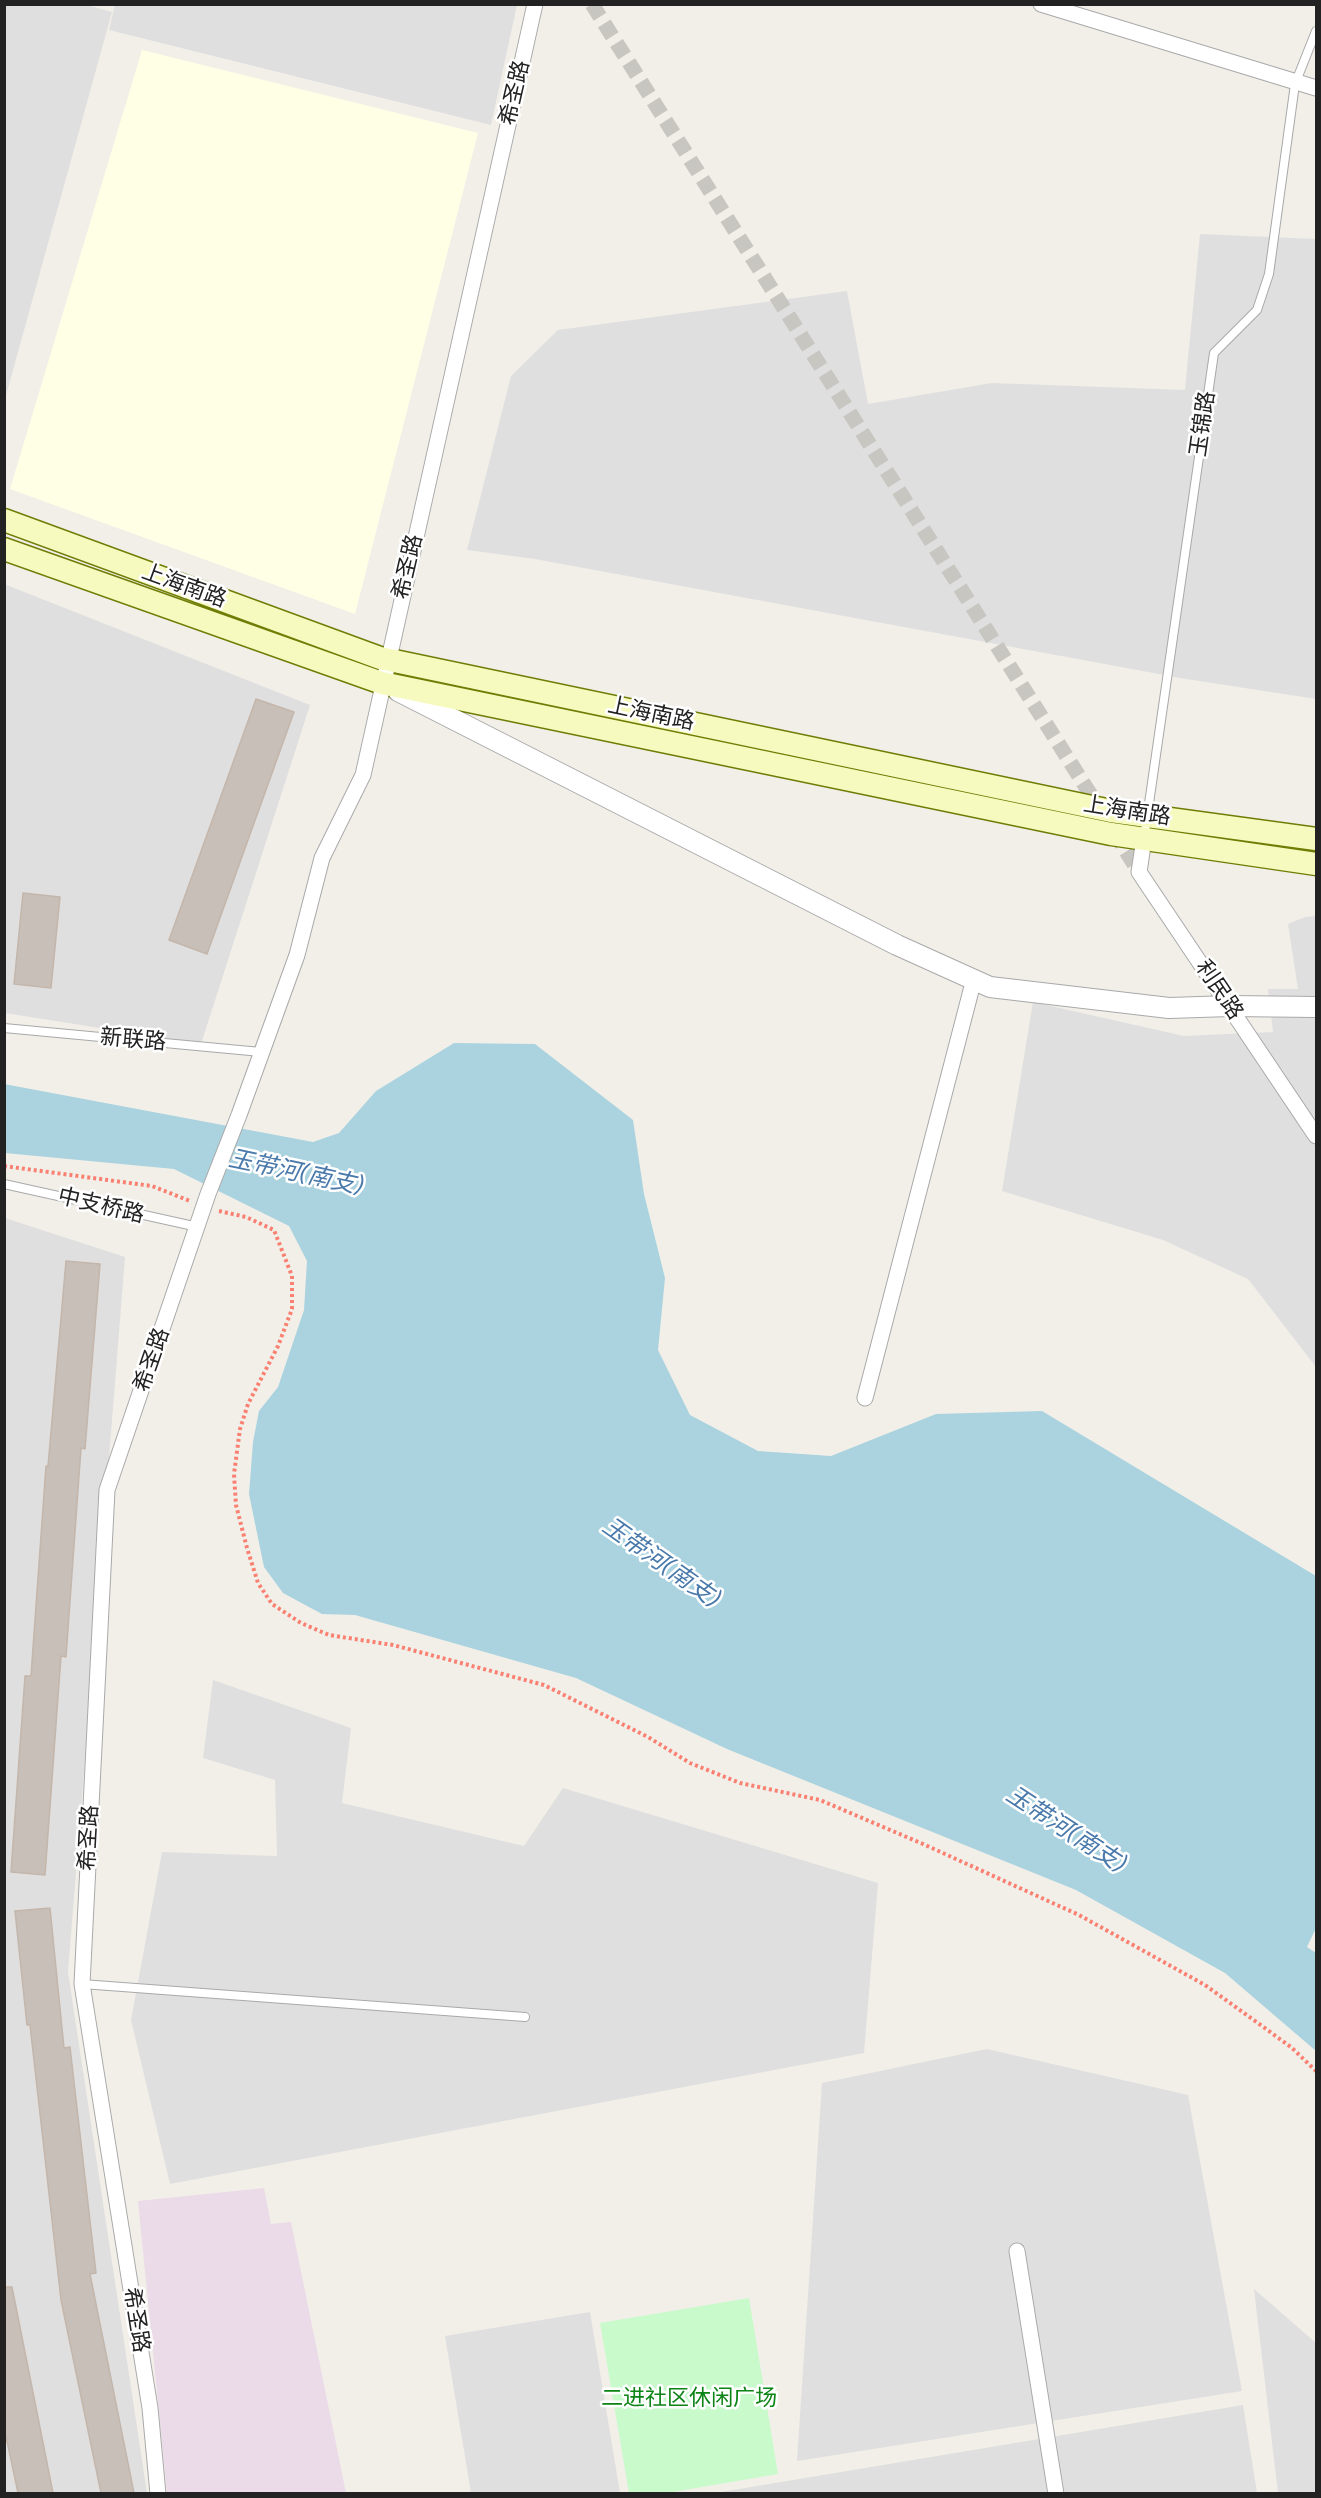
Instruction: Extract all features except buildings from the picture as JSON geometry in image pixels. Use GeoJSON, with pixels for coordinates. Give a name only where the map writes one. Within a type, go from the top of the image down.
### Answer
{"type":"FeatureCollection","features":[{"type":"Feature","properties":{"kind":"main road","name":"上海南路"},"geometry":{"type":"LineString","coordinates":[[4,520],[388,659],[1111,810],[1317,839]]}},
{"type":"Feature","properties":{"kind":"main road","name":"上海南路"},"geometry":{"type":"LineString","coordinates":[[4,549],[382,683],[1111,834],[1317,864]]}},
{"type":"Feature","properties":{"kind":"street","name":"希圣路"},"geometry":{"type":"LineString","coordinates":[[158,2493],[150,2408],[82,1984],[107,1490],[206,1201],[297,954],[322,858],[363,775],[535,4]]}},
{"type":"Feature","properties":{"kind":"street"},"geometry":{"type":"LineString","coordinates":[[1041,4],[1295,84],[1317,88]]}},
{"type":"Feature","properties":{"kind":"street","name":"上海南路"},"geometry":{"type":"LineString","coordinates":[[382,683],[886,939],[990,987],[1169,1008],[1317,1007]]}},
{"type":"Feature","properties":{"kind":"street","name":"利民路"},"geometry":{"type":"LineString","coordinates":[[1144,839],[1139,872],[1317,1136]]}},
{"type":"Feature","properties":{"kind":"street"},"geometry":{"type":"LineString","coordinates":[[865,1398],[974,980]]}},
{"type":"Feature","properties":{"kind":"street"},"geometry":{"type":"LineString","coordinates":[[1017,2251],[1056,2493]]}},
{"type":"Feature","properties":{"kind":"lane","name":"玉锦路"},"geometry":{"type":"LineString","coordinates":[[1144,839],[1214,353],[1257,310],[1269,274],[1295,84],[1317,31]]}},
{"type":"Feature","properties":{"kind":"lane","name":"新联路"},"geometry":{"type":"LineString","coordinates":[[4,1028],[261,1052]]}},
{"type":"Feature","properties":{"kind":"lane","name":"中支桥路"},"geometry":{"type":"LineString","coordinates":[[4,1184],[198,1227]]}},
{"type":"Feature","properties":{"kind":"lane"},"geometry":{"type":"LineString","coordinates":[[82,1984],[525,2017]]}},
{"type":"Feature","properties":{"kind":"path"},"geometry":{"type":"LineString","coordinates":[[4,1166],[152,1186],[206,1201],[274,1230],[292,1276],[292,1309],[278,1346],[249,1404],[240,1429],[234,1474],[236,1505],[247,1548],[258,1583],[272,1604],[301,1623],[329,1635],[393,1646],[544,1685],[648,1737],[690,1763],[740,1783],[820,1800],[923,1844],[1079,1915],[1205,1985],[1291,2047],[1317,2071]]}},
{"type":"Feature","properties":{"kind":"shaded area"},"geometry":{"type":"Polygon","coordinates":[[[5,4],[86,5],[112,12],[5,399],[5,4]]]}},
{"type":"Feature","properties":{"kind":"shaded area"},"geometry":{"type":"Polygon","coordinates":[[[115,4],[517,5],[491,125],[109,30],[115,4]]]}},
{"type":"Feature","properties":{"kind":"shaded area"},"geometry":{"type":"Polygon","coordinates":[[[142,50],[478,133],[355,614],[10,489],[142,50]]]}},
{"type":"Feature","properties":{"kind":"shaded area"},"geometry":{"type":"Polygon","coordinates":[[[1200,234],[1316,239],[1316,699],[1186,679],[535,559],[467,550],[511,376],[558,330],[847,291],[868,404],[992,383],[1185,390],[1200,234]]]}},
{"type":"Feature","properties":{"kind":"shaded area"},"geometry":{"type":"Polygon","coordinates":[[[4,584],[310,705],[201,1044],[5,1013],[4,584]]]}},
{"type":"Feature","properties":{"kind":"shaded area"},"geometry":{"type":"Polygon","coordinates":[[[1316,916],[1316,1367],[1248,1279],[1163,1240],[1002,1191],[1033,1002],[1184,1036],[1273,1032],[1268,989],[1298,989],[1288,924],[1305,917],[1316,916]]]}},
{"type":"Feature","properties":{"kind":"shaded area"},"geometry":{"type":"Polygon","coordinates":[[[5,1218],[125,1257],[68,1972],[147,2493],[5,2494],[5,1218]]]}},
{"type":"Feature","properties":{"kind":"shaded area"},"geometry":{"type":"Polygon","coordinates":[[[213,1680],[351,1728],[342,1803],[524,1846],[563,1788],[878,1883],[864,2053],[170,2184],[131,2020],[162,1852],[277,1856],[275,1780],[203,1758],[213,1680]]]}},
{"type":"Feature","properties":{"kind":"shaded area"},"geometry":{"type":"Polygon","coordinates":[[[987,2049],[1188,2095],[1242,2391],[797,2461],[822,2083],[987,2049]]]}},
{"type":"Feature","properties":{"kind":"shaded area"},"geometry":{"type":"Polygon","coordinates":[[[264,2188],[271,2224],[291,2222],[346,2493],[167,2493],[138,2201],[264,2188]]]}},
{"type":"Feature","properties":{"kind":"shaded area"},"geometry":{"type":"Polygon","coordinates":[[[1254,2289],[1316,2343],[1316,2493],[1278,2493],[1254,2289]]]}},
{"type":"Feature","properties":{"kind":"shaded area"},"geometry":{"type":"Polygon","coordinates":[[[590,2312],[620,2493],[471,2493],[445,2336],[590,2312]]]}},
{"type":"Feature","properties":{"kind":"shaded area"},"geometry":{"type":"Polygon","coordinates":[[[1243,2405],[1257,2493],[709,2494],[1243,2405]]]}},
{"type":"Feature","properties":{"kind":"green space","name":"二进社区休闲广场"},"geometry":{"type":"Polygon","coordinates":[[[749,2298],[778,2474],[667,2493],[629,2493],[600,2323],[749,2298]]]}},
{"type":"Feature","properties":{"kind":"water","name":"玉带河(南支)"},"geometry":{"type":"Polygon","coordinates":[[[454,1043],[535,1044],[633,1120],[644,1194],[665,1278],[658,1350],[690,1415],[758,1451],[831,1456],[936,1414],[1042,1411],[1316,1576],[1316,1928],[1307,1947],[1316,1953],[1316,2051],[1225,1973],[1076,1890],[727,1749],[576,1678],[355,1615],[322,1614],[283,1593],[264,1567],[249,1494],[253,1442],[259,1411],[278,1387],[304,1310],[307,1261],[289,1226],[174,1169],[5,1153],[4,1084],[313,1142],[339,1133],[376,1091],[454,1043]]]}},
{"type":"Feature","properties":{"kind":"tunnel"},"geometry":{"type":"LineString","coordinates":[[592,4],[1101,811]]}},
{"type":"Feature","properties":{"kind":"tunnel"},"geometry":{"type":"LineString","coordinates":[[1114,832],[1139,872]]}}]}
